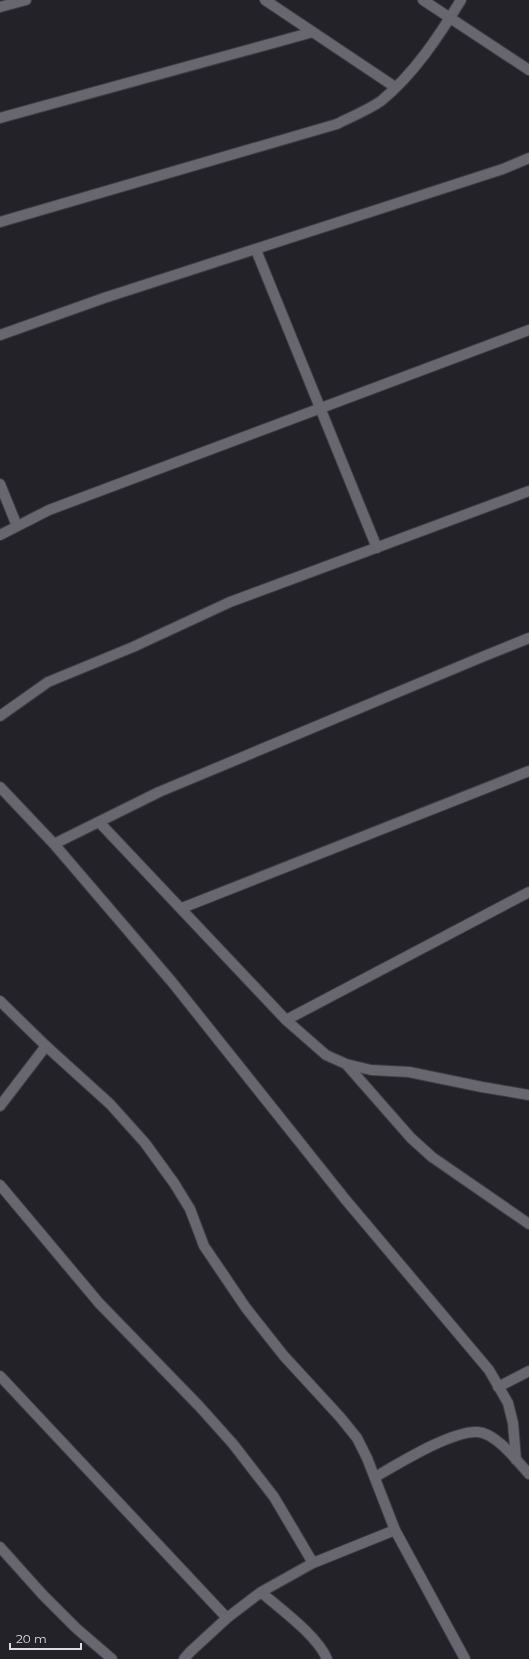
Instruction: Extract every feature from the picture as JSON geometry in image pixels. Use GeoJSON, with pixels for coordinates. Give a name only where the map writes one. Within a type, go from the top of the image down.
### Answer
{"type":"FeatureCollection","features":[{"type":"Feature","properties":{"kind":"street"},"geometry":{"type":"LineString","coordinates":[[0,7],[26,0]]}},
{"type":"Feature","properties":{"kind":"street"},"geometry":{"type":"LineString","coordinates":[[265,0],[395,87]]}},
{"type":"Feature","properties":{"kind":"street"},"geometry":{"type":"LineString","coordinates":[[423,0],[529,70]]}},
{"type":"Feature","properties":{"kind":"street"},"geometry":{"type":"LineString","coordinates":[[0,222],[338,124],[380,101],[413,70],[461,0]]}},
{"type":"Feature","properties":{"kind":"street"},"geometry":{"type":"LineString","coordinates":[[0,118],[313,32]]}},
{"type":"Feature","properties":{"kind":"street"},"geometry":{"type":"LineString","coordinates":[[0,335],[104,298],[503,169],[529,158]]}},
{"type":"Feature","properties":{"kind":"street"},"geometry":{"type":"LineString","coordinates":[[256,250],[377,548]]}},
{"type":"Feature","properties":{"kind":"street"},"geometry":{"type":"LineString","coordinates":[[0,535],[49,510],[320,410],[529,330]]}},
{"type":"Feature","properties":{"kind":"street"},"geometry":{"type":"LineString","coordinates":[[0,484],[17,526]]}},
{"type":"Feature","properties":{"kind":"street"},"geometry":{"type":"LineString","coordinates":[[0,716],[48,682],[133,647],[230,602],[529,491]]}},
{"type":"Feature","properties":{"kind":"street"},"geometry":{"type":"LineString","coordinates":[[54,844],[158,792],[529,638]]}},
{"type":"Feature","properties":{"kind":"street"},"geometry":{"type":"LineString","coordinates":[[182,908],[529,771]]}},
{"type":"Feature","properties":{"kind":"street"},"geometry":{"type":"LineString","coordinates":[[0,787],[54,844],[172,982],[345,1198],[489,1370],[508,1403],[513,1424],[516,1460]]}},
{"type":"Feature","properties":{"kind":"street"},"geometry":{"type":"LineString","coordinates":[[99,822],[182,908],[286,1020],[326,1054],[346,1064],[371,1070],[409,1072],[529,1095]]}},
{"type":"Feature","properties":{"kind":"street"},"geometry":{"type":"LineString","coordinates":[[286,1020],[529,892]]}},
{"type":"Feature","properties":{"kind":"street"},"geometry":{"type":"LineString","coordinates":[[0,1001],[46,1046],[110,1104],[144,1143],[174,1184],[190,1210],[204,1246],[246,1308],[284,1356],[340,1417],[357,1438],[395,1530],[465,1659]]}},
{"type":"Feature","properties":{"kind":"street"},"geometry":{"type":"LineString","coordinates":[[0,1106],[46,1046]]}},
{"type":"Feature","properties":{"kind":"street"},"geometry":{"type":"LineString","coordinates":[[346,1064],[411,1138],[432,1157],[529,1224]]}},
{"type":"Feature","properties":{"kind":"street"},"geometry":{"type":"LineString","coordinates":[[0,1186],[99,1303],[233,1444],[274,1497],[313,1563]]}},
{"type":"Feature","properties":{"kind":"street"},"geometry":{"type":"LineString","coordinates":[[498,1387],[529,1371]]}},
{"type":"Feature","properties":{"kind":"street"},"geometry":{"type":"LineString","coordinates":[[0,1376],[227,1618]]}},
{"type":"Feature","properties":{"kind":"street"},"geometry":{"type":"LineString","coordinates":[[374,1477],[432,1445],[461,1434],[478,1432],[494,1438],[529,1474]]}},
{"type":"Feature","properties":{"kind":"street"},"geometry":{"type":"LineString","coordinates":[[184,1659],[227,1618],[261,1592],[313,1563],[395,1530]]}},
{"type":"Feature","properties":{"kind":"street"},"geometry":{"type":"LineString","coordinates":[[0,1547],[76,1628],[112,1659]]}},
{"type":"Feature","properties":{"kind":"street"},"geometry":{"type":"LineString","coordinates":[[261,1592],[308,1634],[324,1652],[327,1659]]}}]}
